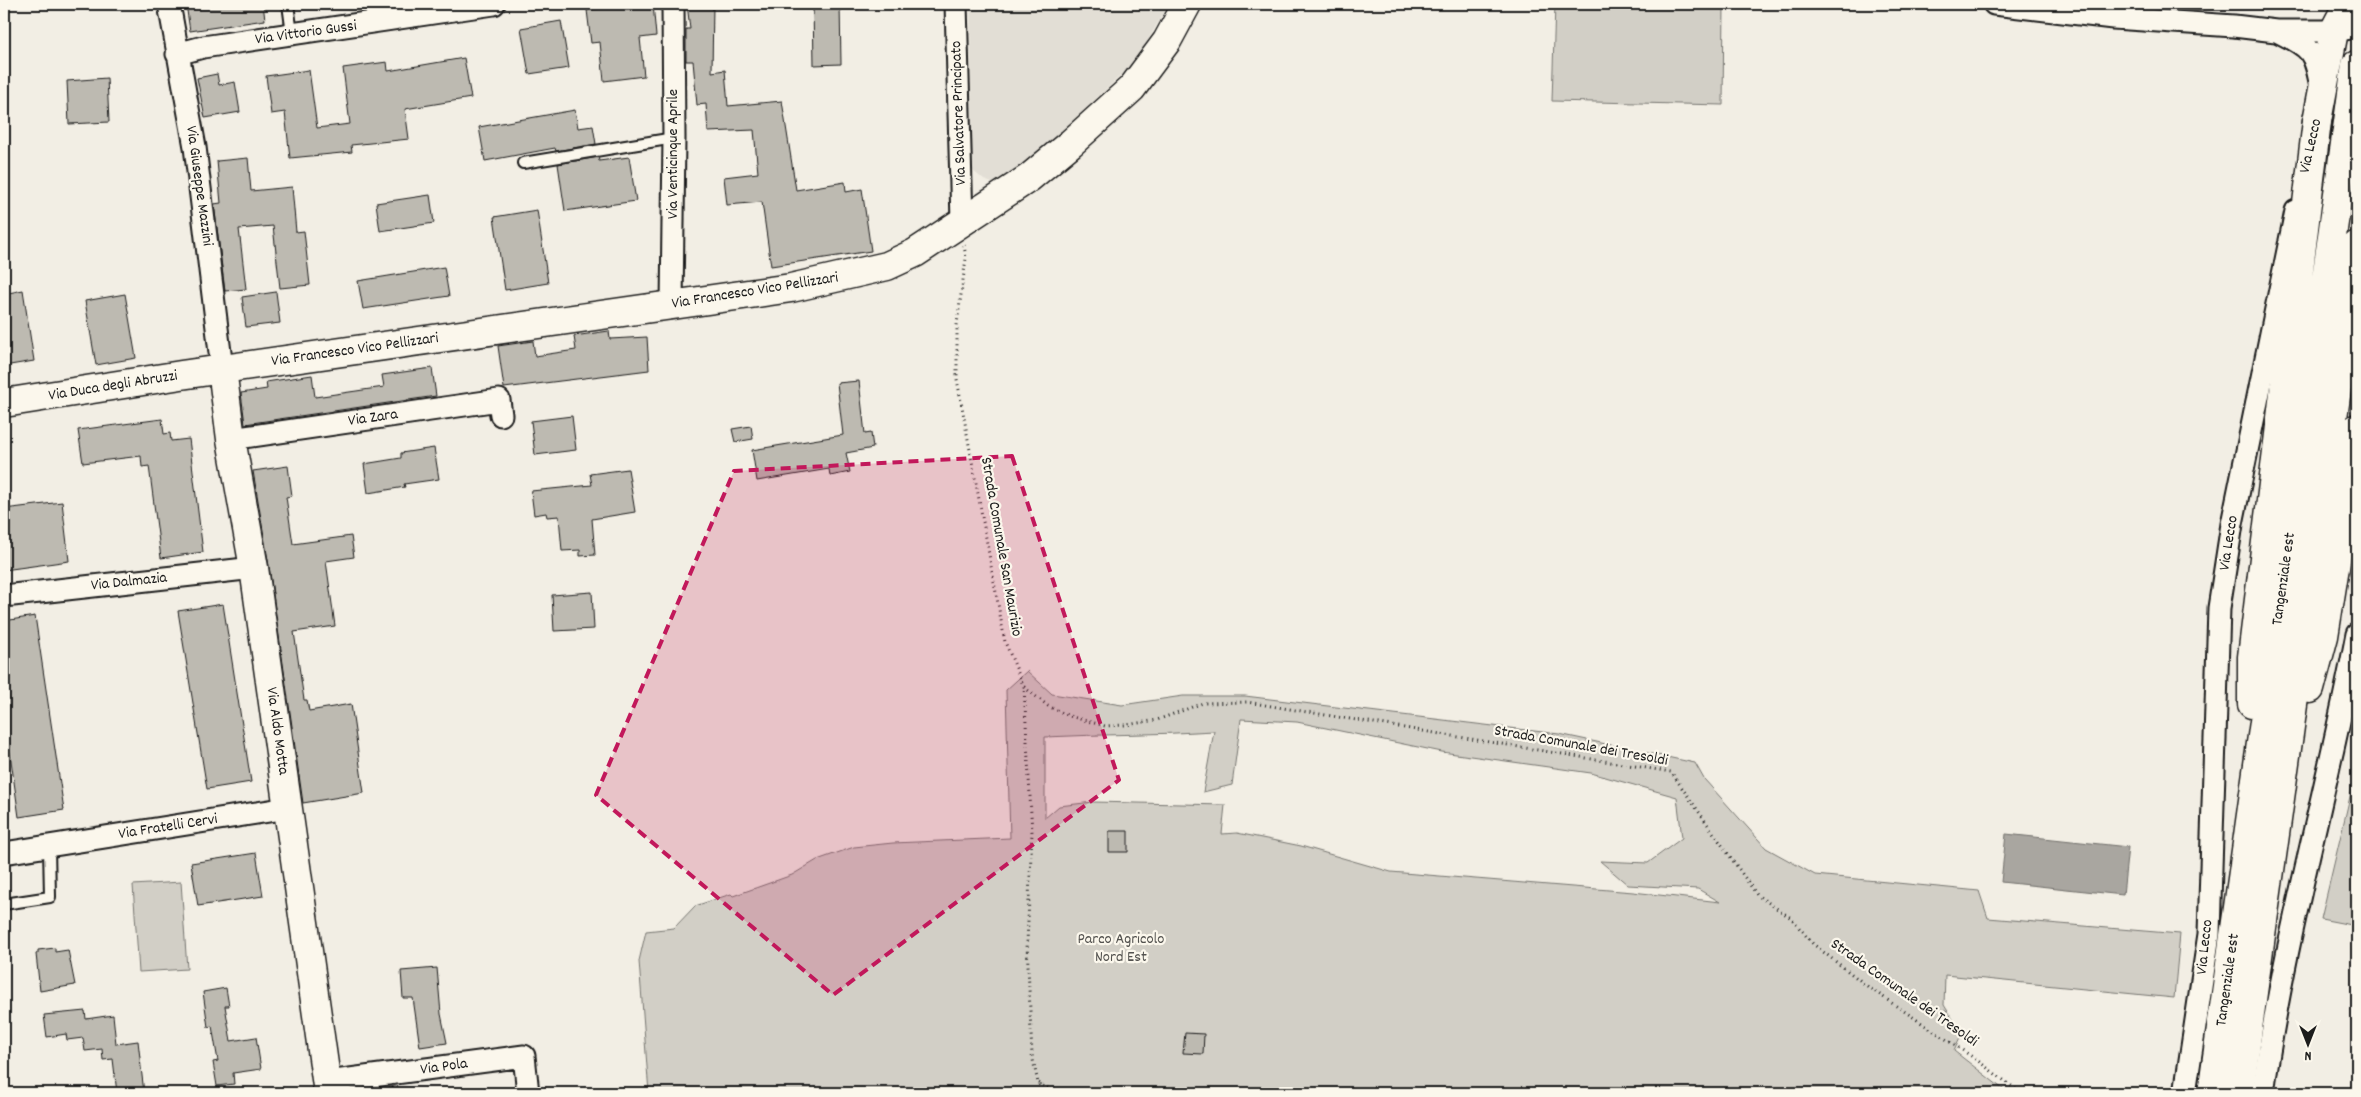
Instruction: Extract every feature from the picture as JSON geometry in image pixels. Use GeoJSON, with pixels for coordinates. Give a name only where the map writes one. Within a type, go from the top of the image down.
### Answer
{"type":"FeatureCollection","features":[{"type":"Feature","properties":{"kind":"main road","name":"Via Francesco Vico Pellizzari"},"geometry":{"type":"LineString","coordinates":[[222,369],[791,288],[878,268],[915,253],[939,239],[1029,178],[1071,143],[1132,88],[1167,41],[1187,4]]}},
{"type":"Feature","properties":{"kind":"main road","name":"Via Lecco"},"geometry":{"type":"LineString","coordinates":[[2317,121],[2322,95],[2345,29],[2346,4]]}},
{"type":"Feature","properties":{"kind":"main road","name":"Tangenziale est"},"geometry":{"type":"LineString","coordinates":[[2212,1093],[2356,65]]}},
{"type":"Feature","properties":{"kind":"main road"},"geometry":{"type":"LineString","coordinates":[[2253,806],[2252,657],[2317,121]]}},
{"type":"Feature","properties":{"kind":"main road","name":"Tangenziale est"},"geometry":{"type":"LineString","coordinates":[[2239,1093],[2357,244]]}},
{"type":"Feature","properties":{"kind":"main road","name":"Via Duca degli Abruzzi"},"geometry":{"type":"LineString","coordinates":[[4,402],[222,369]]}},
{"type":"Feature","properties":{"kind":"main road","name":"Via Aldo Motta"},"geometry":{"type":"LineString","coordinates":[[222,369],[231,439],[254,568],[327,1088]]}},
{"type":"Feature","properties":{"kind":"main road"},"geometry":{"type":"LineString","coordinates":[[2280,799],[2324,636],[2357,428]]}},
{"type":"Feature","properties":{"kind":"street","name":"Via Giuseppe Mazzini"},"geometry":{"type":"LineString","coordinates":[[169,4],[195,147],[222,369]]}},
{"type":"Feature","properties":{"kind":"street","name":"Via Vittorio Gussi"},"geometry":{"type":"LineString","coordinates":[[177,54],[292,34],[374,14],[494,4]]}},
{"type":"Feature","properties":{"kind":"street","name":"Via Venticinque Aprile"},"geometry":{"type":"LineString","coordinates":[[672,305],[673,4]]}},
{"type":"Feature","properties":{"kind":"street","name":"Via Salvatore Principato"},"geometry":{"type":"LineString","coordinates":[[956,4],[962,222]]}},
{"type":"Feature","properties":{"kind":"street"},"geometry":{"type":"LineString","coordinates":[[1994,4],[2113,18],[2234,26],[2276,31],[2345,29]]}},
{"type":"Feature","properties":{"kind":"street"},"geometry":{"type":"LineString","coordinates":[[2276,31],[2316,21],[2346,4]]}},
{"type":"Feature","properties":{"kind":"street"},"geometry":{"type":"LineString","coordinates":[[2276,31],[2304,45],[2310,51],[2316,61],[2322,95]]}},
{"type":"Feature","properties":{"kind":"street","name":"Via Lecco"},"geometry":{"type":"LineString","coordinates":[[2185,1093],[2209,934],[2219,608],[2232,524],[2286,252],[2317,121]]}},
{"type":"Feature","properties":{"kind":"street","name":"Via Zara"},"geometry":{"type":"LineString","coordinates":[[231,439],[499,400],[501,415]]}},
{"type":"Feature","properties":{"kind":"street","name":"Via Dalmazia"},"geometry":{"type":"LineString","coordinates":[[4,596],[254,568]]}},
{"type":"Feature","properties":{"kind":"street"},"geometry":{"type":"LineString","coordinates":[[2263,1093],[2298,899],[2357,634]]}},
{"type":"Feature","properties":{"kind":"street","name":"Via Fratelli Cervi"},"geometry":{"type":"LineString","coordinates":[[4,853],[288,808]]}},
{"type":"Feature","properties":{"kind":"street","name":"Via Pola"},"geometry":{"type":"LineString","coordinates":[[327,1088],[524,1056],[528,1093]]}},
{"type":"Feature","properties":{"kind":"lane"},"geometry":{"type":"LineString","coordinates":[[288,4],[292,34]]}},
{"type":"Feature","properties":{"kind":"lane"},"geometry":{"type":"LineString","coordinates":[[523,163],[674,138]]}},
{"type":"Feature","properties":{"kind":"lane"},"geometry":{"type":"LineString","coordinates":[[4,904],[50,897],[49,846]]}},
{"type":"Feature","properties":{"kind":"path","name":"Strada Comunale San Maurizio"},"geometry":{"type":"LineString","coordinates":[[962,222],[966,258],[958,324],[957,379],[1005,642],[1024,687],[1032,832],[1027,943],[1032,1055],[1038,1083],[1044,1093]]}},
{"type":"Feature","properties":{"kind":"path","name":"Strada Comunale dei Tresoldi"},"geometry":{"type":"LineString","coordinates":[[1024,687],[1048,706],[1069,716],[1105,726],[1157,720],[1203,703],[1247,702],[1671,772],[1757,895],[1791,918],[1813,944],[1870,989],[1974,1058],[2021,1093]]}},
{"type":"Feature","properties":{"kind":"path"},"geometry":{"type":"LineString","coordinates":[[1038,1083],[1058,1093]]}},
{"type":"Feature","properties":{"kind":"highlighted area"},"geometry":{"type":"Polygon","coordinates":[[[1012,456],[1119,780],[833,995],[596,795],[734,471],[1012,456]]]}},
{"type":"Feature","properties":{"kind":"shaded area"},"geometry":{"type":"Polygon","coordinates":[[[970,4],[1169,4],[1135,62],[1010,180],[995,184],[984,180],[972,170],[970,4]]]}},
{"type":"Feature","properties":{"kind":"shaded area"},"geometry":{"type":"Polygon","coordinates":[[[2006,834],[2128,847],[2123,895],[2001,882],[2006,834]]]}},
{"type":"Feature","properties":{"kind":"green space"},"geometry":{"type":"Polygon","coordinates":[[[1555,4],[1724,4],[1723,105],[1552,101],[1555,4]]]}},
{"type":"Feature","properties":{"kind":"green space","name":"Parco Agricolo Nord Est"},"geometry":{"type":"Polygon","coordinates":[[[1027,671],[1052,694],[1122,705],[1183,696],[1245,696],[1559,734],[1695,763],[1704,779],[1766,848],[1815,875],[1979,891],[1988,918],[2180,934],[2174,998],[1945,975],[1944,1005],[1962,1034],[1954,1051],[2008,1093],[649,1093],[639,961],[646,931],[674,928],[695,906],[731,894],[733,896],[792,875],[817,860],[854,847],[893,843],[1010,838],[1006,690],[1027,671]],[[1241,719],[1232,785],[1203,792],[1214,731],[1045,737],[1045,818],[1059,806],[1093,802],[1225,805],[1222,834],[1237,833],[1301,846],[1391,872],[1633,892],[1720,902],[1698,889],[1628,885],[1600,861],[1648,863],[1682,838],[1677,797],[1591,773],[1442,752],[1297,722],[1241,719]]]}},
{"type":"Feature","properties":{"kind":"green space"},"geometry":{"type":"Polygon","coordinates":[[[2357,767],[2357,926],[2321,919],[2357,767]]]}},
{"type":"Feature","properties":{"kind":"green space"},"geometry":{"type":"Polygon","coordinates":[[[181,882],[187,969],[139,972],[133,885],[181,882]]]}},
{"type":"Feature","properties":{"kind":"building"},"geometry":{"type":"Polygon","coordinates":[[[186,4],[263,4],[265,20],[190,31],[186,4]]]}},
{"type":"Feature","properties":{"kind":"building"},"geometry":{"type":"Polygon","coordinates":[[[653,4],[656,36],[640,38],[644,76],[604,81],[600,42],[591,43],[587,10],[653,4]]]}},
{"type":"Feature","properties":{"kind":"building"},"geometry":{"type":"Polygon","coordinates":[[[687,4],[713,4],[712,72],[725,70],[728,106],[782,101],[796,190],[845,182],[846,192],[862,189],[871,251],[771,266],[762,202],[727,205],[724,177],[758,173],[754,130],[708,132],[706,104],[697,105],[693,61],[686,61],[686,29],[690,29],[687,4]]]}},
{"type":"Feature","properties":{"kind":"building"},"geometry":{"type":"Polygon","coordinates":[[[813,4],[840,4],[841,64],[814,65],[813,4]]]}},
{"type":"Feature","properties":{"kind":"building"},"geometry":{"type":"Polygon","coordinates":[[[561,21],[569,68],[529,74],[521,28],[561,21]]]}},
{"type":"Feature","properties":{"kind":"building"},"geometry":{"type":"Polygon","coordinates":[[[464,58],[471,98],[405,109],[409,139],[351,145],[352,152],[290,158],[285,112],[271,114],[266,76],[309,70],[317,128],[350,124],[343,68],[387,62],[388,71],[464,58]]]}},
{"type":"Feature","properties":{"kind":"building"},"geometry":{"type":"Polygon","coordinates":[[[217,74],[219,85],[235,82],[240,112],[205,118],[197,78],[217,74]]]}},
{"type":"Feature","properties":{"kind":"building"},"geometry":{"type":"Polygon","coordinates":[[[107,78],[109,122],[69,124],[67,81],[107,78]]]}},
{"type":"Feature","properties":{"kind":"building"},"geometry":{"type":"Polygon","coordinates":[[[575,110],[578,128],[593,126],[596,144],[556,151],[555,148],[485,161],[479,127],[575,110]]]}},
{"type":"Feature","properties":{"kind":"building"},"geometry":{"type":"Polygon","coordinates":[[[598,157],[599,161],[629,157],[636,201],[565,211],[558,164],[598,157]]]}},
{"type":"Feature","properties":{"kind":"building"},"geometry":{"type":"Polygon","coordinates":[[[248,158],[251,191],[292,187],[296,232],[304,231],[310,285],[280,288],[273,226],[239,229],[246,289],[225,291],[214,204],[221,203],[217,161],[248,158]]]}},
{"type":"Feature","properties":{"kind":"building"},"geometry":{"type":"Polygon","coordinates":[[[430,195],[434,223],[380,231],[376,203],[430,195]]]}},
{"type":"Feature","properties":{"kind":"building"},"geometry":{"type":"Polygon","coordinates":[[[537,210],[548,283],[505,290],[494,217],[537,210]]]}},
{"type":"Feature","properties":{"kind":"building"},"geometry":{"type":"Polygon","coordinates":[[[444,267],[449,296],[363,309],[358,281],[444,267]]]}},
{"type":"Feature","properties":{"kind":"building"},"geometry":{"type":"Polygon","coordinates":[[[23,290],[34,361],[4,366],[4,294],[23,290]]]}},
{"type":"Feature","properties":{"kind":"building"},"geometry":{"type":"Polygon","coordinates":[[[276,292],[280,323],[246,327],[242,297],[276,292]]]}},
{"type":"Feature","properties":{"kind":"building"},"geometry":{"type":"Polygon","coordinates":[[[125,294],[136,358],[96,365],[85,301],[125,294]]]}},
{"type":"Feature","properties":{"kind":"building"},"geometry":{"type":"Polygon","coordinates":[[[609,331],[610,339],[647,337],[649,370],[504,388],[498,346],[533,341],[535,356],[576,350],[574,336],[609,331]]]}},
{"type":"Feature","properties":{"kind":"building"},"geometry":{"type":"Polygon","coordinates":[[[432,368],[436,396],[245,424],[241,393],[267,389],[266,382],[312,375],[315,397],[384,387],[382,375],[432,368]]]}},
{"type":"Feature","properties":{"kind":"building"},"geometry":{"type":"Polygon","coordinates":[[[859,381],[865,434],[871,433],[873,448],[846,453],[850,472],[830,476],[829,469],[757,481],[752,450],[843,435],[837,383],[859,381]]]}},
{"type":"Feature","properties":{"kind":"building"},"geometry":{"type":"Polygon","coordinates":[[[572,416],[576,450],[535,455],[531,421],[572,416]]]}},
{"type":"Feature","properties":{"kind":"building"},"geometry":{"type":"Polygon","coordinates":[[[162,419],[164,434],[170,433],[171,441],[189,439],[203,552],[161,558],[149,466],[142,467],[141,456],[83,463],[78,430],[162,419]]]}},
{"type":"Feature","properties":{"kind":"building"},"geometry":{"type":"Polygon","coordinates":[[[751,426],[753,439],[735,442],[732,429],[751,426]]]}},
{"type":"Feature","properties":{"kind":"building"},"geometry":{"type":"Polygon","coordinates":[[[434,448],[439,479],[404,484],[405,487],[368,493],[364,464],[401,458],[401,453],[434,448]]]}},
{"type":"Feature","properties":{"kind":"building"},"geometry":{"type":"Polygon","coordinates":[[[288,466],[292,496],[286,497],[293,544],[351,536],[354,557],[326,561],[335,626],[294,632],[304,700],[307,700],[309,711],[351,704],[364,793],[303,803],[269,566],[253,471],[288,466]]]}},
{"type":"Feature","properties":{"kind":"building"},"geometry":{"type":"Polygon","coordinates":[[[628,469],[635,512],[592,519],[595,555],[580,556],[580,550],[562,551],[559,516],[547,517],[546,513],[534,515],[531,491],[592,485],[590,474],[628,469]]]}},
{"type":"Feature","properties":{"kind":"building"},"geometry":{"type":"Polygon","coordinates":[[[62,502],[69,561],[4,570],[4,509],[62,502]]]}},
{"type":"Feature","properties":{"kind":"building"},"geometry":{"type":"Polygon","coordinates":[[[592,592],[594,629],[554,631],[552,595],[592,592]]]}},
{"type":"Feature","properties":{"kind":"building"},"geometry":{"type":"Polygon","coordinates":[[[223,604],[251,782],[207,789],[178,611],[223,604]]]}},
{"type":"Feature","properties":{"kind":"building"},"geometry":{"type":"Polygon","coordinates":[[[35,616],[64,810],[19,817],[4,711],[4,621],[35,616]]]}},
{"type":"Feature","properties":{"kind":"building"},"geometry":{"type":"Polygon","coordinates":[[[1109,831],[1128,831],[1128,852],[1109,852],[1109,831]]]}},
{"type":"Feature","properties":{"kind":"building"},"geometry":{"type":"Polygon","coordinates":[[[256,853],[263,896],[198,906],[191,863],[256,853]]]}},
{"type":"Feature","properties":{"kind":"building"},"geometry":{"type":"Polygon","coordinates":[[[55,948],[55,952],[68,950],[75,985],[40,991],[36,954],[38,950],[55,948]]]}},
{"type":"Feature","properties":{"kind":"building"},"geometry":{"type":"Polygon","coordinates":[[[437,968],[441,1014],[447,1043],[420,1047],[413,998],[403,998],[401,971],[437,968]]]}},
{"type":"Feature","properties":{"kind":"building"},"geometry":{"type":"Polygon","coordinates":[[[226,988],[229,1006],[225,1006],[231,1041],[256,1037],[261,1069],[233,1073],[234,1084],[217,1086],[213,1062],[218,1061],[212,1026],[208,1027],[203,992],[226,988]]]}},
{"type":"Feature","properties":{"kind":"building"},"geometry":{"type":"Polygon","coordinates":[[[85,1011],[86,1019],[113,1015],[116,1044],[138,1041],[144,1093],[117,1093],[113,1059],[103,1060],[102,1049],[85,1051],[83,1038],[67,1040],[66,1034],[47,1037],[44,1015],[85,1011]]]}},
{"type":"Feature","properties":{"kind":"building"},"geometry":{"type":"Polygon","coordinates":[[[1185,1033],[1204,1034],[1203,1054],[1183,1053],[1185,1033]]]}}]}
